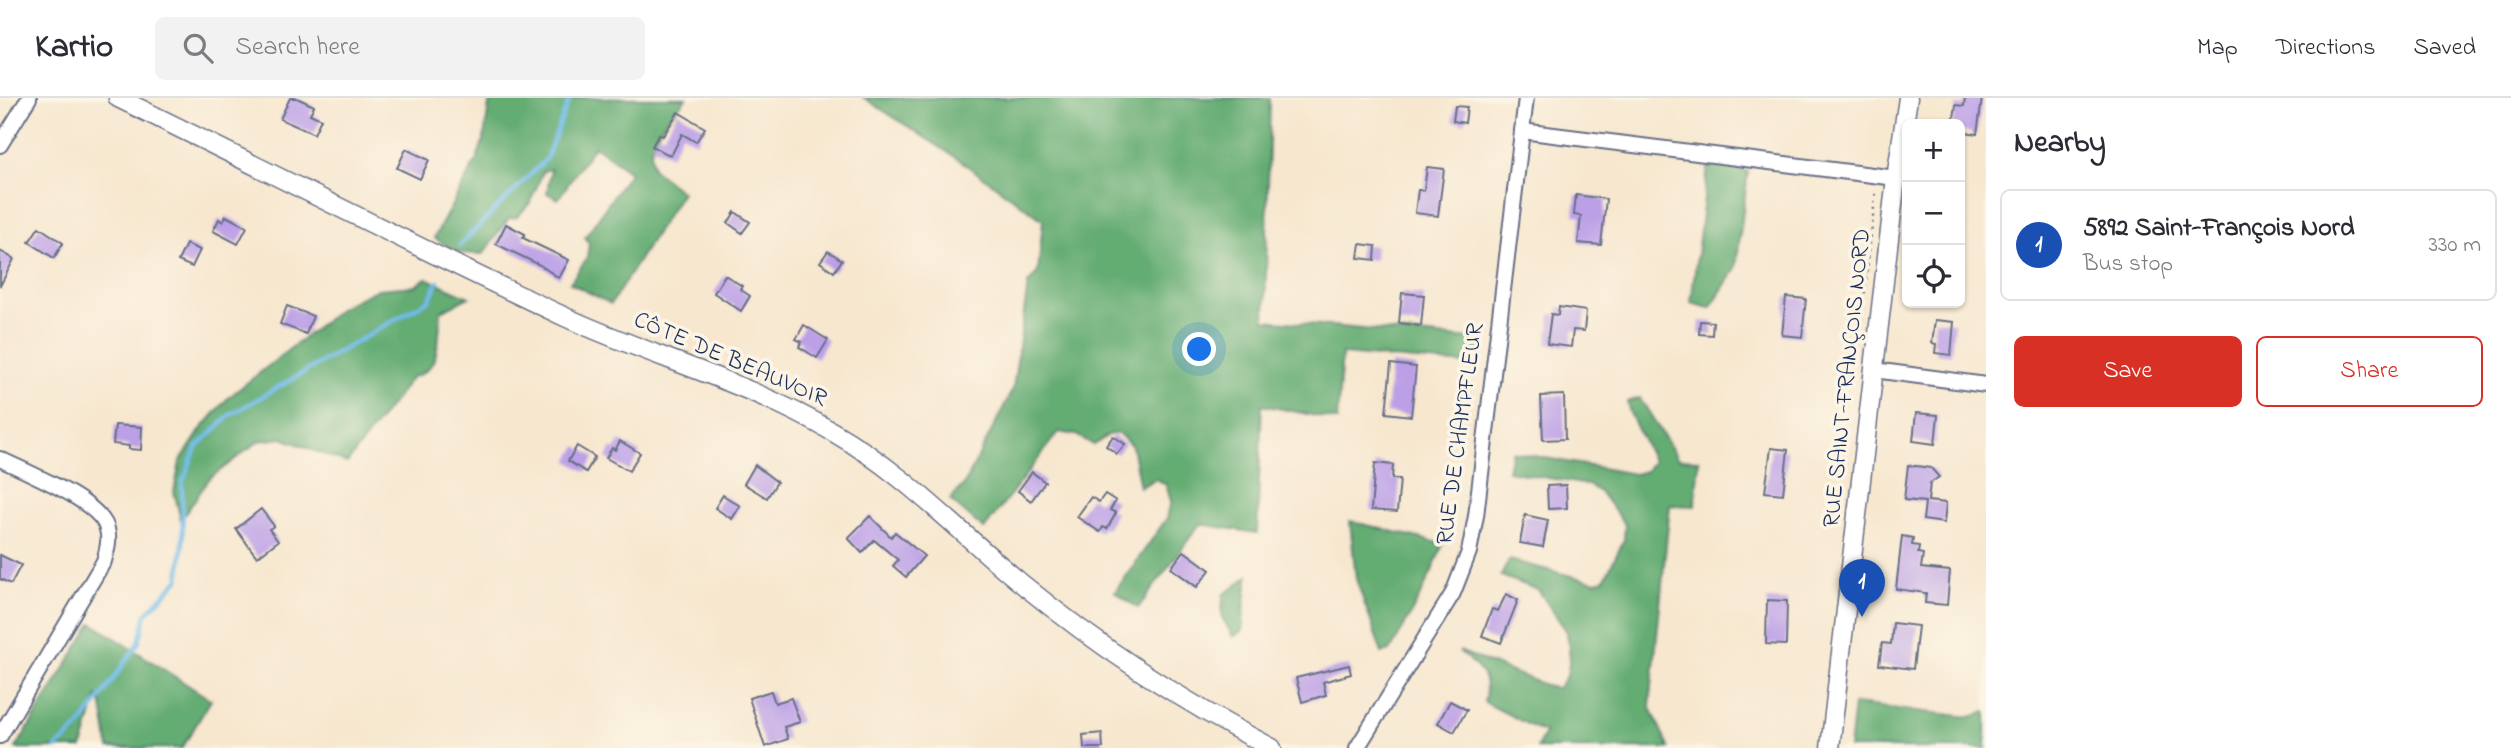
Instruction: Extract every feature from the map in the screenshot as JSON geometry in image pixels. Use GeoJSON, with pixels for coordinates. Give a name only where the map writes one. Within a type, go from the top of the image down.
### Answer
{"type":"FeatureCollection","features":[{"type":"Feature","properties":{"kind":"street"},"geometry":{"type":"LineString","coordinates":[[0,145],[29,98]]}},
{"type":"Feature","properties":{"kind":"street","name":"CÔTE DE BEAUVOIR"},"geometry":{"type":"LineString","coordinates":[[118,98],[565,317],[761,394],[835,433],[904,481],[1021,583],[1112,651],[1210,714],[1272,748]]}},
{"type":"Feature","properties":{"kind":"street","name":"RUE DE CHAMPFLEUR"},"geometry":{"type":"LineString","coordinates":[[1357,748],[1452,593],[1469,552],[1476,516],[1526,98]]}},
{"type":"Feature","properties":{"kind":"street","name":"RUE SAINT-FRANÇOIS NORD"},"geometry":{"type":"LineString","coordinates":[[1830,748],[1896,178],[1908,98]]}},
{"type":"Feature","properties":{"kind":"street"},"geometry":{"type":"LineString","coordinates":[[1522,131],[1896,178]]}},
{"type":"Feature","properties":{"kind":"street"},"geometry":{"type":"LineString","coordinates":[[1874,370],[1986,385]]}},
{"type":"Feature","properties":{"kind":"street"},"geometry":{"type":"LineString","coordinates":[[0,459],[86,503],[99,514],[107,527],[109,544],[104,561],[0,736]]}},
{"type":"Feature","properties":{"kind":"green space"},"geometry":{"type":"Polygon","coordinates":[[[490,98],[686,98],[659,130],[654,139],[651,158],[653,169],[682,192],[611,304],[570,283],[587,258],[589,243],[585,237],[630,172],[594,146],[558,199],[547,193],[551,169],[543,171],[530,203],[517,217],[509,218],[483,254],[459,253],[434,238],[477,159],[484,138],[490,98]]]}},
{"type":"Feature","properties":{"kind":"green space"},"geometry":{"type":"Polygon","coordinates":[[[864,98],[1270,98],[1265,320],[1482,340],[1478,365],[1342,354],[1337,420],[1262,405],[1257,533],[1200,524],[1138,608],[1115,592],[1167,518],[1171,501],[1166,485],[1156,479],[1140,487],[1132,446],[1118,433],[1108,435],[1094,445],[1076,435],[1059,432],[984,529],[950,500],[965,483],[1013,389],[1028,284],[1038,272],[1043,220],[958,159],[864,98]]]}},
{"type":"Feature","properties":{"kind":"green space"},"geometry":{"type":"Polygon","coordinates":[[[1708,166],[1748,171],[1736,268],[1710,308],[1691,303],[1708,166]]]}},
{"type":"Feature","properties":{"kind":"green space"},"geometry":{"type":"Polygon","coordinates":[[[426,278],[469,297],[441,311],[434,360],[429,368],[412,377],[347,463],[282,438],[259,441],[209,479],[181,520],[174,492],[180,462],[202,428],[228,398],[345,305],[378,289],[415,286],[426,278]]]}},
{"type":"Feature","properties":{"kind":"green space"},"geometry":{"type":"Polygon","coordinates":[[[1640,398],[1678,459],[1699,460],[1695,506],[1670,505],[1650,706],[1669,748],[1537,748],[1545,733],[1484,702],[1484,678],[1477,667],[1459,651],[1558,688],[1567,675],[1570,658],[1567,632],[1538,590],[1501,576],[1509,560],[1595,582],[1604,580],[1624,540],[1625,525],[1601,493],[1588,485],[1508,471],[1512,452],[1634,474],[1646,471],[1653,461],[1627,402],[1640,398]]]}},
{"type":"Feature","properties":{"kind":"green space"},"geometry":{"type":"Polygon","coordinates":[[[1350,521],[1443,544],[1412,612],[1390,651],[1382,653],[1356,579],[1350,521]]]}},
{"type":"Feature","properties":{"kind":"green space"},"geometry":{"type":"Polygon","coordinates":[[[1248,576],[1242,631],[1233,637],[1222,617],[1223,595],[1248,576]]]}},
{"type":"Feature","properties":{"kind":"green space"},"geometry":{"type":"Polygon","coordinates":[[[92,623],[211,700],[182,748],[109,748],[101,700],[97,696],[82,748],[16,748],[92,623]]]}},
{"type":"Feature","properties":{"kind":"green space"},"geometry":{"type":"Polygon","coordinates":[[[1854,704],[1971,717],[1986,712],[1986,748],[1849,748],[1854,704]]]}},
{"type":"Feature","properties":{"kind":"building"},"geometry":{"type":"Polygon","coordinates":[[[290,98],[297,98],[314,106],[310,114],[321,119],[314,134],[280,119],[290,98]]]}},
{"type":"Feature","properties":{"kind":"building"},"geometry":{"type":"Polygon","coordinates":[[[1965,98],[1982,99],[1977,134],[1965,132],[1965,119],[1954,119],[1956,105],[1964,106],[1965,98]]]}},
{"type":"Feature","properties":{"kind":"building"},"geometry":{"type":"Polygon","coordinates":[[[1455,106],[1467,107],[1465,123],[1453,121],[1455,106]]]}},
{"type":"Feature","properties":{"kind":"building"},"geometry":{"type":"Polygon","coordinates":[[[678,112],[705,128],[696,142],[682,134],[671,156],[652,146],[659,134],[663,136],[678,112]]]}},
{"type":"Feature","properties":{"kind":"building"},"geometry":{"type":"Polygon","coordinates":[[[406,149],[429,160],[420,179],[397,168],[406,149]]]}},
{"type":"Feature","properties":{"kind":"building"},"geometry":{"type":"Polygon","coordinates":[[[1427,167],[1444,169],[1438,216],[1415,213],[1418,190],[1424,190],[1427,167]]]}},
{"type":"Feature","properties":{"kind":"building"},"geometry":{"type":"Polygon","coordinates":[[[1576,195],[1606,199],[1601,245],[1578,243],[1581,216],[1574,215],[1576,195]]]}},
{"type":"Feature","properties":{"kind":"building"},"geometry":{"type":"Polygon","coordinates":[[[735,212],[750,222],[742,233],[728,223],[735,212]]]}},
{"type":"Feature","properties":{"kind":"building"},"geometry":{"type":"Polygon","coordinates":[[[226,216],[247,227],[238,244],[213,231],[219,219],[223,222],[226,216]]]}},
{"type":"Feature","properties":{"kind":"building"},"geometry":{"type":"Polygon","coordinates":[[[506,224],[525,234],[523,238],[569,260],[559,278],[540,265],[496,244],[506,224]]]}},
{"type":"Feature","properties":{"kind":"building"},"geometry":{"type":"Polygon","coordinates":[[[39,227],[63,243],[54,258],[29,242],[39,227]]]}},
{"type":"Feature","properties":{"kind":"building"},"geometry":{"type":"Polygon","coordinates":[[[186,244],[200,250],[192,267],[178,261],[186,244]]]}},
{"type":"Feature","properties":{"kind":"building"},"geometry":{"type":"Polygon","coordinates":[[[1360,244],[1376,246],[1375,260],[1358,258],[1360,244]]]}},
{"type":"Feature","properties":{"kind":"building"},"geometry":{"type":"Polygon","coordinates":[[[0,251],[14,259],[0,286],[0,251]]]}},
{"type":"Feature","properties":{"kind":"building"},"geometry":{"type":"Polygon","coordinates":[[[828,251],[842,260],[834,272],[820,262],[828,251]]]}},
{"type":"Feature","properties":{"kind":"building"},"geometry":{"type":"Polygon","coordinates":[[[725,275],[742,286],[740,289],[750,296],[741,311],[714,293],[725,275]]]}},
{"type":"Feature","properties":{"kind":"building"},"geometry":{"type":"Polygon","coordinates":[[[1402,293],[1424,295],[1421,326],[1399,323],[1402,293]]]}},
{"type":"Feature","properties":{"kind":"building"},"geometry":{"type":"Polygon","coordinates":[[[1786,297],[1806,299],[1802,337],[1782,335],[1786,297]]]}},
{"type":"Feature","properties":{"kind":"building"},"geometry":{"type":"Polygon","coordinates":[[[287,306],[313,316],[306,334],[280,324],[287,306]]]}},
{"type":"Feature","properties":{"kind":"building"},"geometry":{"type":"Polygon","coordinates":[[[1559,307],[1586,311],[1584,331],[1573,330],[1571,347],[1547,344],[1551,314],[1558,315],[1559,307]]]}},
{"type":"Feature","properties":{"kind":"building"},"geometry":{"type":"Polygon","coordinates":[[[1935,320],[1954,322],[1951,355],[1935,353],[1936,344],[1932,343],[1935,320]]]}},
{"type":"Feature","properties":{"kind":"building"},"geometry":{"type":"Polygon","coordinates":[[[1700,321],[1713,322],[1712,335],[1699,334],[1700,321]]]}},
{"type":"Feature","properties":{"kind":"building"},"geometry":{"type":"Polygon","coordinates":[[[804,325],[828,340],[817,358],[799,347],[802,342],[796,339],[804,325]]]}},
{"type":"Feature","properties":{"kind":"building"},"geometry":{"type":"Polygon","coordinates":[[[1391,364],[1416,367],[1411,416],[1386,413],[1391,364]]]}},
{"type":"Feature","properties":{"kind":"building"},"geometry":{"type":"Polygon","coordinates":[[[1564,395],[1565,439],[1543,440],[1541,396],[1564,395]]]}},
{"type":"Feature","properties":{"kind":"building"},"geometry":{"type":"Polygon","coordinates":[[[1916,413],[1938,415],[1935,444],[1913,441],[1916,413]]]}},
{"type":"Feature","properties":{"kind":"building"},"geometry":{"type":"Polygon","coordinates":[[[115,425],[142,427],[141,450],[113,444],[115,425]]]}},
{"type":"Feature","properties":{"kind":"building"},"geometry":{"type":"Polygon","coordinates":[[[1113,436],[1125,444],[1117,454],[1106,446],[1113,436]]]}},
{"type":"Feature","properties":{"kind":"building"},"geometry":{"type":"Polygon","coordinates":[[[620,441],[640,453],[629,471],[606,458],[620,441]]]}},
{"type":"Feature","properties":{"kind":"building"},"geometry":{"type":"Polygon","coordinates":[[[577,446],[595,457],[586,472],[568,461],[577,446]]]}},
{"type":"Feature","properties":{"kind":"building"},"geometry":{"type":"Polygon","coordinates":[[[1771,448],[1788,450],[1783,494],[1765,492],[1771,448]]]}},
{"type":"Feature","properties":{"kind":"building"},"geometry":{"type":"Polygon","coordinates":[[[1375,463],[1393,465],[1392,479],[1400,479],[1397,512],[1371,510],[1375,463]]]}},
{"type":"Feature","properties":{"kind":"building"},"geometry":{"type":"Polygon","coordinates":[[[755,465],[777,482],[767,498],[744,484],[755,465]]]}},
{"type":"Feature","properties":{"kind":"building"},"geometry":{"type":"Polygon","coordinates":[[[1908,465],[1931,468],[1939,477],[1930,483],[1928,501],[1946,503],[1944,523],[1923,520],[1925,502],[1904,500],[1908,465]]]}},
{"type":"Feature","properties":{"kind":"building"},"geometry":{"type":"Polygon","coordinates":[[[1032,472],[1045,482],[1031,501],[1018,491],[1032,472]]]}},
{"type":"Feature","properties":{"kind":"building"},"geometry":{"type":"Polygon","coordinates":[[[1566,485],[1567,508],[1548,509],[1547,486],[1566,485]]]}},
{"type":"Feature","properties":{"kind":"building"},"geometry":{"type":"Polygon","coordinates":[[[1105,494],[1116,501],[1110,510],[1116,513],[1107,529],[1103,527],[1100,532],[1077,517],[1091,497],[1099,502],[1105,494]]]}},
{"type":"Feature","properties":{"kind":"building"},"geometry":{"type":"Polygon","coordinates":[[[723,495],[740,506],[732,519],[715,508],[723,495]]]}},
{"type":"Feature","properties":{"kind":"building"},"geometry":{"type":"Polygon","coordinates":[[[261,509],[274,526],[269,529],[278,541],[257,557],[236,529],[261,509]]]}},
{"type":"Feature","properties":{"kind":"building"},"geometry":{"type":"Polygon","coordinates":[[[1525,515],[1548,520],[1543,547],[1520,543],[1525,515]]]}},
{"type":"Feature","properties":{"kind":"building"},"geometry":{"type":"Polygon","coordinates":[[[870,516],[891,537],[895,532],[924,556],[906,577],[893,566],[898,560],[874,540],[862,553],[848,538],[870,516]]]}},
{"type":"Feature","properties":{"kind":"building"},"geometry":{"type":"Polygon","coordinates":[[[1902,536],[1913,538],[1912,545],[1919,546],[1918,553],[1923,554],[1921,568],[1950,571],[1947,605],[1925,603],[1926,593],[1896,589],[1902,536]]]}},
{"type":"Feature","properties":{"kind":"building"},"geometry":{"type":"Polygon","coordinates":[[[1184,551],[1210,570],[1197,587],[1171,568],[1184,551]]]}},
{"type":"Feature","properties":{"kind":"building"},"geometry":{"type":"Polygon","coordinates":[[[0,555],[21,565],[11,584],[0,579],[0,555]]]}},
{"type":"Feature","properties":{"kind":"building"},"geometry":{"type":"Polygon","coordinates":[[[1506,594],[1518,600],[1501,643],[1482,636],[1492,609],[1498,611],[1506,594]]]}},
{"type":"Feature","properties":{"kind":"building"},"geometry":{"type":"Polygon","coordinates":[[[1767,600],[1787,601],[1786,645],[1766,644],[1767,600]]]}},
{"type":"Feature","properties":{"kind":"building"},"geometry":{"type":"Polygon","coordinates":[[[1893,623],[1918,626],[1913,669],[1879,665],[1882,643],[1891,644],[1893,623]]]}},
{"type":"Feature","properties":{"kind":"building"},"geometry":{"type":"Polygon","coordinates":[[[1349,665],[1351,674],[1323,682],[1326,695],[1302,702],[1296,678],[1349,665]]]}},
{"type":"Feature","properties":{"kind":"building"},"geometry":{"type":"Polygon","coordinates":[[[771,691],[775,703],[791,698],[800,722],[784,727],[788,739],[765,747],[749,698],[771,691]]]}},
{"type":"Feature","properties":{"kind":"building"},"geometry":{"type":"Polygon","coordinates":[[[1450,701],[1467,710],[1454,732],[1438,723],[1450,701]]]}},
{"type":"Feature","properties":{"kind":"building"},"geometry":{"type":"Polygon","coordinates":[[[1102,733],[1103,748],[1084,748],[1083,735],[1102,733]]]}},
{"type":"Feature","properties":{"kind":"waterway"},"geometry":{"type":"LineString","coordinates":[[460,245],[546,159],[570,98]]}},
{"type":"Feature","properties":{"kind":"waterway"},"geometry":{"type":"LineString","coordinates":[[56,748],[80,726],[139,642],[146,614],[179,579],[183,543],[182,483],[196,448],[230,415],[429,300],[438,282]]}},
{"type":"Feature","properties":{"kind":"place","name":"5892 Saint-François Nord"},"geometry":{"type":"Point","coordinates":[1862,617]}}]}
